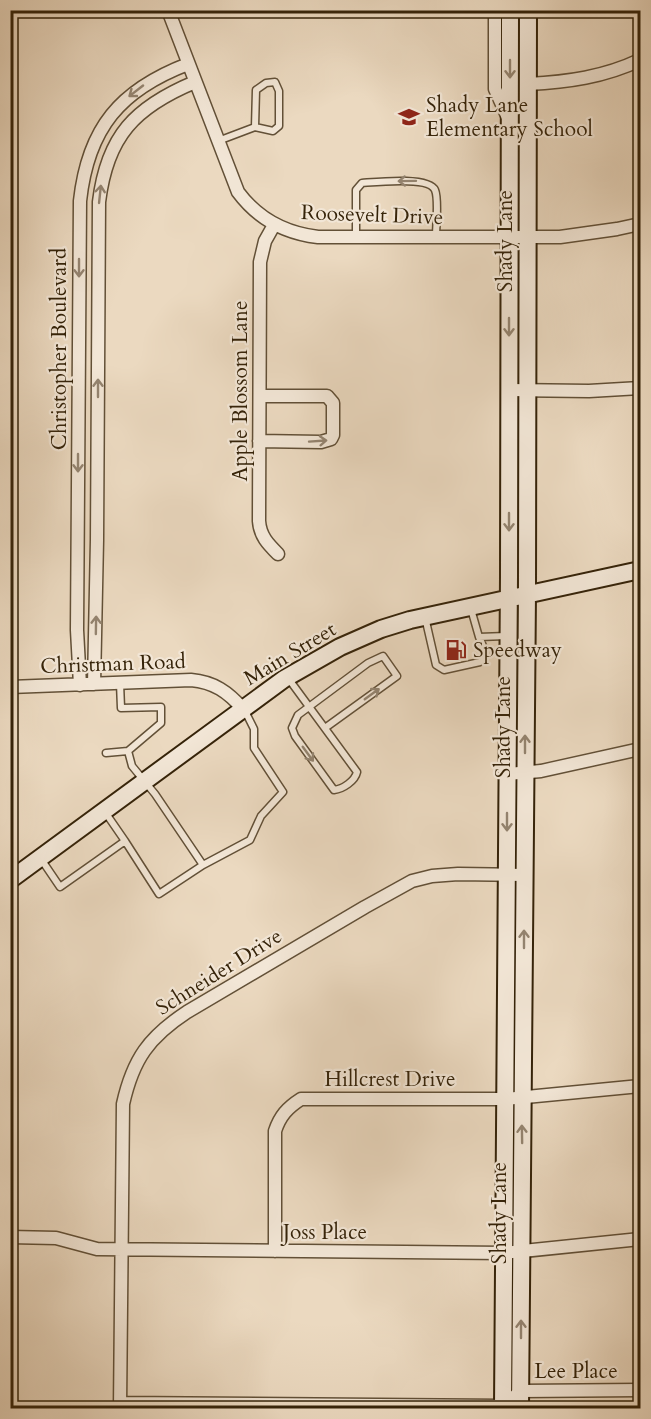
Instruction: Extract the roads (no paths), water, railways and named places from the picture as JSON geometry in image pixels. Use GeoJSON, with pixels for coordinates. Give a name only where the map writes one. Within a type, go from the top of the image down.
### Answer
{"type":"FeatureCollection","features":[{"type":"Feature","properties":{"kind":"street","name":"Roosevelt Drive"},"geometry":{"type":"LineString","coordinates":[[168,10],[238,192],[261,217],[274,225],[307,236],[527,238],[582,235],[640,224]]}},
{"type":"Feature","properties":{"kind":"street"},"geometry":{"type":"LineString","coordinates":[[495,10],[495,89],[509,122]]}},
{"type":"Feature","properties":{"kind":"street","name":"Shady Lane"},"geometry":{"type":"LineString","coordinates":[[503,1407],[510,10]]}},
{"type":"Feature","properties":{"kind":"street","name":"Shady Lane"},"geometry":{"type":"LineString","coordinates":[[520,1408],[527,594],[528,10]]}},
{"type":"Feature","properties":{"kind":"street"},"geometry":{"type":"LineString","coordinates":[[528,84],[582,80],[615,71],[640,60]]}},
{"type":"Feature","properties":{"kind":"street","name":"Christopher Boulevard"},"geometry":{"type":"LineString","coordinates":[[80,685],[77,606],[82,180],[96,138],[115,110],[147,83],[188,64]]}},
{"type":"Feature","properties":{"kind":"street","name":"Christopher Boulevard"},"geometry":{"type":"LineString","coordinates":[[94,684],[98,540],[99,202],[101,183],[113,147],[130,123],[148,106],[167,94],[195,82]]}},
{"type":"Feature","properties":{"kind":"street","name":"Apple Blossom Lane"},"geometry":{"type":"LineString","coordinates":[[274,225],[265,241],[260,262],[260,530],[266,542],[278,554]]}},
{"type":"Feature","properties":{"kind":"street"},"geometry":{"type":"LineString","coordinates":[[509,390],[606,391],[640,388]]}},
{"type":"Feature","properties":{"kind":"street"},"geometry":{"type":"LineString","coordinates":[[259,441],[321,442],[331,439],[334,428],[333,403],[327,396],[260,396]]}},
{"type":"Feature","properties":{"kind":"street","name":"Main Street"},"geometry":{"type":"LineString","coordinates":[[10,880],[243,709],[287,678],[340,647],[381,629],[425,616],[640,570]]}},
{"type":"Feature","properties":{"kind":"street"},"geometry":{"type":"LineString","coordinates":[[507,654],[526,654]]}},
{"type":"Feature","properties":{"kind":"street","name":"Christman Road"},"geometry":{"type":"LineString","coordinates":[[10,687],[199,681],[224,690],[243,709]]}},
{"type":"Feature","properties":{"kind":"street"},"geometry":{"type":"LineString","coordinates":[[507,774],[525,773],[640,749]]}},
{"type":"Feature","properties":{"kind":"street","name":"Schneider Drive"},"geometry":{"type":"LineString","coordinates":[[120,1406],[123,1104],[128,1081],[137,1060],[159,1033],[187,1012],[412,881],[432,876],[458,874],[524,875]]}},
{"type":"Feature","properties":{"kind":"street","name":"Hillcrest Drive"},"geometry":{"type":"LineString","coordinates":[[275,1251],[275,1131],[279,1119],[292,1105],[305,1098],[505,1098],[640,1086]]}},
{"type":"Feature","properties":{"kind":"street","name":"Joss Place"},"geometry":{"type":"LineString","coordinates":[[10,1237],[56,1238],[85,1247],[122,1250],[504,1253],[640,1239]]}},
{"type":"Feature","properties":{"kind":"street","name":"Lee Place"},"geometry":{"type":"LineString","coordinates":[[503,1407],[521,1391],[640,1390]]}},
{"type":"Feature","properties":{"kind":"street"},"geometry":{"type":"LineString","coordinates":[[120,1406],[503,1407]]}},
{"type":"Feature","properties":{"kind":"lane"},"geometry":{"type":"LineString","coordinates":[[217,141],[255,127],[273,131],[279,126],[279,91],[275,82],[266,83],[256,90],[255,127]]}},
{"type":"Feature","properties":{"kind":"lane"},"geometry":{"type":"LineString","coordinates":[[356,237],[357,190],[362,183],[420,181],[431,184],[436,191],[436,238]]}},
{"type":"Feature","properties":{"kind":"lane"},"geometry":{"type":"LineString","coordinates":[[425,616],[436,664],[444,670],[480,662],[484,659],[486,654],[471,606]]}},
{"type":"Feature","properties":{"kind":"lane"},"geometry":{"type":"LineString","coordinates":[[479,636],[508,636]]}},
{"type":"Feature","properties":{"kind":"lane"},"geometry":{"type":"LineString","coordinates":[[287,678],[308,706],[325,728],[357,772],[356,777],[340,789],[334,790],[295,736],[292,728],[298,715],[308,706],[368,663],[383,656],[397,676],[325,728]]}},
{"type":"Feature","properties":{"kind":"lane"},"geometry":{"type":"LineString","coordinates":[[106,753],[128,752],[161,723],[161,707],[121,708],[120,683]]}},
{"type":"Feature","properties":{"kind":"lane"},"geometry":{"type":"LineString","coordinates":[[104,811],[159,894],[203,865],[250,840],[261,816],[283,792],[255,748],[254,729],[243,709]]}},
{"type":"Feature","properties":{"kind":"lane"},"geometry":{"type":"LineString","coordinates":[[128,752],[132,766],[203,865]]}},
{"type":"Feature","properties":{"kind":"lane"},"geometry":{"type":"LineString","coordinates":[[41,858],[60,887],[125,841]]}},
{"type":"Feature","properties":{"kind":"place","name":"Shady Lane Elementary School"},"geometry":{"type":"Point","coordinates":[409,117]}},
{"type":"Feature","properties":{"kind":"place","name":"Speedway"},"geometry":{"type":"Point","coordinates":[456,650]}}]}
